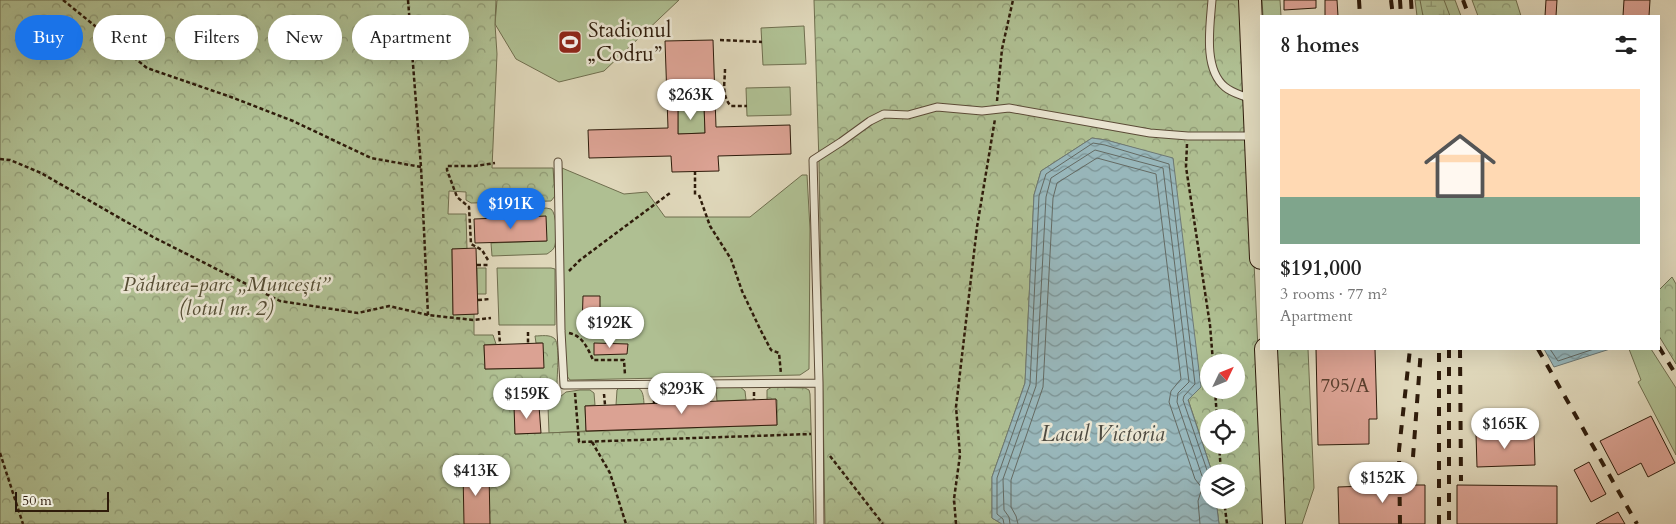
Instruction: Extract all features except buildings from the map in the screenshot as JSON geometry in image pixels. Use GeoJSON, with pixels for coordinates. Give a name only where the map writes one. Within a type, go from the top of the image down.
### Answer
{"type":"FeatureCollection","features":[{"type":"Feature","properties":{"kind":"main road"},"geometry":{"type":"LineString","coordinates":[[1250,0],[1260,234]]}},
{"type":"Feature","properties":{"kind":"main road"},"geometry":{"type":"LineString","coordinates":[[1266,350],[1274,524]]}},
{"type":"Feature","properties":{"kind":"lane"},"geometry":{"type":"LineString","coordinates":[[1212,0],[1208,35],[1212,67],[1217,80],[1226,89],[1254,100]]}},
{"type":"Feature","properties":{"kind":"lane"},"geometry":{"type":"LineString","coordinates":[[820,524],[812,160],[842,142],[870,121],[884,114],[908,114],[937,106],[982,111],[1009,108],[1150,133],[1188,136],[1256,136]]}},
{"type":"Feature","properties":{"kind":"lane"},"geometry":{"type":"LineString","coordinates":[[558,162],[559,281],[564,385],[818,383]]}},
{"type":"Feature","properties":{"kind":"path"},"geometry":{"type":"LineString","coordinates":[[63,0],[147,68],[293,121],[371,158],[421,167]]}},
{"type":"Feature","properties":{"kind":"path"},"geometry":{"type":"LineString","coordinates":[[408,0],[421,167],[428,315]]}},
{"type":"Feature","properties":{"kind":"path"},"geometry":{"type":"LineString","coordinates":[[957,523],[954,499],[960,455],[956,407],[977,227],[996,109],[1002,49],[1013,0]]}},
{"type":"Feature","properties":{"kind":"path"},"geometry":{"type":"LineString","coordinates":[[720,40],[762,42]]}},
{"type":"Feature","properties":{"kind":"path"},"geometry":{"type":"LineString","coordinates":[[725,69],[725,96],[728,103],[730,106],[747,106]]}},
{"type":"Feature","properties":{"kind":"path"},"geometry":{"type":"LineString","coordinates":[[1188,136],[1186,167],[1210,325],[1212,354]]}},
{"type":"Feature","properties":{"kind":"path"},"geometry":{"type":"LineString","coordinates":[[0,159],[10,160],[41,173],[154,236],[280,301],[358,312],[389,306],[428,315],[473,320],[491,318]]}},
{"type":"Feature","properties":{"kind":"path"},"geometry":{"type":"LineString","coordinates":[[488,260],[482,250],[471,244],[469,207],[457,197],[447,166],[475,166],[495,163]]}},
{"type":"Feature","properties":{"kind":"path"},"geometry":{"type":"LineString","coordinates":[[695,171],[697,195],[710,226],[731,259],[742,291],[771,350],[779,353],[782,382]]}},
{"type":"Feature","properties":{"kind":"path"},"geometry":{"type":"LineString","coordinates":[[559,281],[580,260],[670,193]]}},
{"type":"Feature","properties":{"kind":"path"},"geometry":{"type":"LineString","coordinates":[[486,206],[487,218]]}},
{"type":"Feature","properties":{"kind":"path"},"geometry":{"type":"LineString","coordinates":[[529,206],[529,217]]}},
{"type":"Feature","properties":{"kind":"path"},"geometry":{"type":"LineString","coordinates":[[477,265],[488,265]]}},
{"type":"Feature","properties":{"kind":"path"},"geometry":{"type":"LineString","coordinates":[[478,300],[490,299]]}},
{"type":"Feature","properties":{"kind":"path"},"geometry":{"type":"LineString","coordinates":[[561,331],[574,334],[586,344],[593,360],[624,360],[625,385]]}},
{"type":"Feature","properties":{"kind":"path"},"geometry":{"type":"LineString","coordinates":[[500,332],[500,344]]}},
{"type":"Feature","properties":{"kind":"path"},"geometry":{"type":"LineString","coordinates":[[528,332],[528,343]]}},
{"type":"Feature","properties":{"kind":"path"},"geometry":{"type":"LineString","coordinates":[[574,385],[579,442],[819,434],[831,459],[883,524]]}},
{"type":"Feature","properties":{"kind":"path"},"geometry":{"type":"LineString","coordinates":[[592,442],[610,472],[626,524]]}},
{"type":"Feature","properties":{"kind":"path"},"geometry":{"type":"LineString","coordinates":[[0,453],[23,524]]}},
{"type":"Feature","properties":{"kind":"path"},"geometry":{"type":"LineString","coordinates":[[1226,509],[1228,524]]}},
{"type":"Feature","properties":{"kind":"green space","name":"Pădurea-parc „Muncești” (lotul nr. 2)"},"geometry":{"type":"Polygon","coordinates":[[[0,0],[496,0],[497,54],[492,168],[553,168],[555,196],[551,201],[471,203],[466,200],[466,192],[449,191],[448,214],[466,214],[467,249],[452,249],[453,314],[474,314],[474,335],[493,335],[496,344],[484,345],[485,369],[543,368],[542,343],[536,343],[535,336],[551,336],[557,343],[557,384],[514,386],[515,434],[777,425],[777,400],[767,400],[767,390],[772,387],[805,388],[809,390],[810,394],[814,524],[0,524],[0,0]]]}},
{"type":"Feature","properties":{"kind":"green space","name":"Stadionul „Codru”"},"geometry":{"type":"Polygon","coordinates":[[[497,0],[679,0],[604,71],[559,82],[516,59],[495,24],[497,0]]]}},
{"type":"Feature","properties":{"kind":"green space"},"geometry":{"type":"Polygon","coordinates":[[[814,0],[1242,0],[1266,524],[1219,524],[1217,509],[1245,509],[1245,464],[1209,464],[1206,454],[1245,454],[1245,409],[1200,409],[1200,436],[1188,399],[1173,159],[1106,140],[1092,138],[1041,171],[1034,195],[1025,383],[992,477],[992,518],[1002,524],[825,524],[819,163],[814,0]]]}},
{"type":"Feature","properties":{"kind":"green space"},"geometry":{"type":"Polygon","coordinates":[[[1262,0],[1280,0],[1281,15],[1263,15],[1262,0]]]}},
{"type":"Feature","properties":{"kind":"green space"},"geometry":{"type":"Polygon","coordinates":[[[1415,0],[1455,0],[1461,15],[1417,15],[1415,0]]]}},
{"type":"Feature","properties":{"kind":"green space"},"geometry":{"type":"Polygon","coordinates":[[[1420,0],[1444,0],[1450,15],[1423,15],[1420,0]]]}},
{"type":"Feature","properties":{"kind":"green space"},"geometry":{"type":"Polygon","coordinates":[[[1472,0],[1516,0],[1521,15],[1478,15],[1472,0]]]}},
{"type":"Feature","properties":{"kind":"green space"},"geometry":{"type":"Polygon","coordinates":[[[804,26],[806,64],[763,65],[761,28],[804,26]]]}},
{"type":"Feature","properties":{"kind":"green space"},"geometry":{"type":"Polygon","coordinates":[[[790,87],[791,115],[747,116],[746,88],[790,87]]]}},
{"type":"Feature","properties":{"kind":"green space"},"geometry":{"type":"Polygon","coordinates":[[[704,105],[705,133],[678,134],[678,106],[704,105]]]}},
{"type":"Feature","properties":{"kind":"green space"},"geometry":{"type":"Polygon","coordinates":[[[562,168],[624,194],[647,192],[665,217],[750,217],[802,175],[807,175],[810,229],[809,369],[800,375],[570,380],[566,375],[562,313],[562,168]]]}},
{"type":"Feature","properties":{"kind":"green space"},"geometry":{"type":"Polygon","coordinates":[[[496,209],[520,209],[523,211],[524,217],[493,218],[493,212],[496,209]]]}},
{"type":"Feature","properties":{"kind":"green space"},"geometry":{"type":"Polygon","coordinates":[[[539,209],[551,209],[555,220],[556,241],[555,247],[552,250],[547,254],[492,256],[491,243],[546,241],[537,212],[539,209]]]}},
{"type":"Feature","properties":{"kind":"green space"},"geometry":{"type":"Polygon","coordinates":[[[477,268],[486,268],[486,294],[477,294],[477,268]]]}},
{"type":"Feature","properties":{"kind":"green space"},"geometry":{"type":"Polygon","coordinates":[[[497,268],[555,269],[555,325],[499,325],[497,268]]]}},
{"type":"Feature","properties":{"kind":"green space"},"geometry":{"type":"Polygon","coordinates":[[[1672,277],[1676,284],[1676,364],[1660,338],[1660,289],[1672,277]]]}},
{"type":"Feature","properties":{"kind":"green space"},"geometry":{"type":"Polygon","coordinates":[[[1276,350],[1308,350],[1314,488],[1302,524],[1285,524],[1276,350]]]}},
{"type":"Feature","properties":{"kind":"green space"},"geometry":{"type":"Polygon","coordinates":[[[1629,350],[1652,350],[1676,388],[1676,455],[1638,382],[1641,380],[1629,350]]]}},
{"type":"Feature","properties":{"kind":"green space"},"geometry":{"type":"Polygon","coordinates":[[[739,386],[745,391],[746,400],[717,401],[716,389],[719,387],[739,386]]]}},
{"type":"Feature","properties":{"kind":"green space"},"geometry":{"type":"Polygon","coordinates":[[[672,387],[690,387],[694,389],[696,402],[665,403],[666,392],[672,387]]]}},
{"type":"Feature","properties":{"kind":"green space"},"geometry":{"type":"Polygon","coordinates":[[[619,388],[638,388],[642,393],[644,404],[616,405],[617,390],[619,388]]]}},
{"type":"Feature","properties":{"kind":"green space"},"geometry":{"type":"Polygon","coordinates":[[[590,390],[594,393],[595,405],[585,406],[586,431],[549,433],[548,407],[566,392],[590,390]]]}},
{"type":"Feature","properties":{"kind":"water","name":"Lacul Victoria"},"geometry":{"type":"Polygon","coordinates":[[[1092,138],[1173,158],[1200,379],[1200,388],[1188,400],[1200,436],[1200,454],[1206,454],[1209,464],[1200,464],[1200,509],[1217,509],[1219,524],[1002,524],[992,518],[992,477],[1025,383],[1034,195],[1041,171],[1092,138]]]}},
{"type":"Feature","properties":{"kind":"water"},"geometry":{"type":"Polygon","coordinates":[[[1545,350],[1607,350],[1554,367],[1545,350]]]}},
{"type":"Feature","properties":{"kind":"railway"},"geometry":{"type":"LineString","coordinates":[[1359,0],[1360,15]]}},
{"type":"Feature","properties":{"kind":"railway"},"geometry":{"type":"LineString","coordinates":[[1391,0],[1393,15]]}},
{"type":"Feature","properties":{"kind":"railway"},"geometry":{"type":"LineString","coordinates":[[1400,0],[1401,15]]}},
{"type":"Feature","properties":{"kind":"railway"},"geometry":{"type":"LineString","coordinates":[[1411,0],[1412,15]]}},
{"type":"Feature","properties":{"kind":"railway"},"geometry":{"type":"LineString","coordinates":[[1463,0],[1469,15]]}},
{"type":"Feature","properties":{"kind":"railway"},"geometry":{"type":"LineString","coordinates":[[1660,349],[1676,375]]}},
{"type":"Feature","properties":{"kind":"railway"},"geometry":{"type":"LineString","coordinates":[[1400,524],[1399,450],[1410,350]]}},
{"type":"Feature","properties":{"kind":"railway"},"geometry":{"type":"LineString","coordinates":[[1413,457],[1421,350]]}},
{"type":"Feature","properties":{"kind":"railway"},"geometry":{"type":"LineString","coordinates":[[1439,350],[1439,524]]}},
{"type":"Feature","properties":{"kind":"railway"},"geometry":{"type":"LineString","coordinates":[[1449,350],[1449,524]]}},
{"type":"Feature","properties":{"kind":"railway"},"geometry":{"type":"LineString","coordinates":[[1460,350],[1461,481]]}},
{"type":"Feature","properties":{"kind":"railway"},"geometry":{"type":"LineString","coordinates":[[1539,350],[1637,524]]}},
{"type":"Feature","properties":{"kind":"place","name":"Stadionul „Codru”"},"geometry":{"type":"Point","coordinates":[570,42]}}]}
